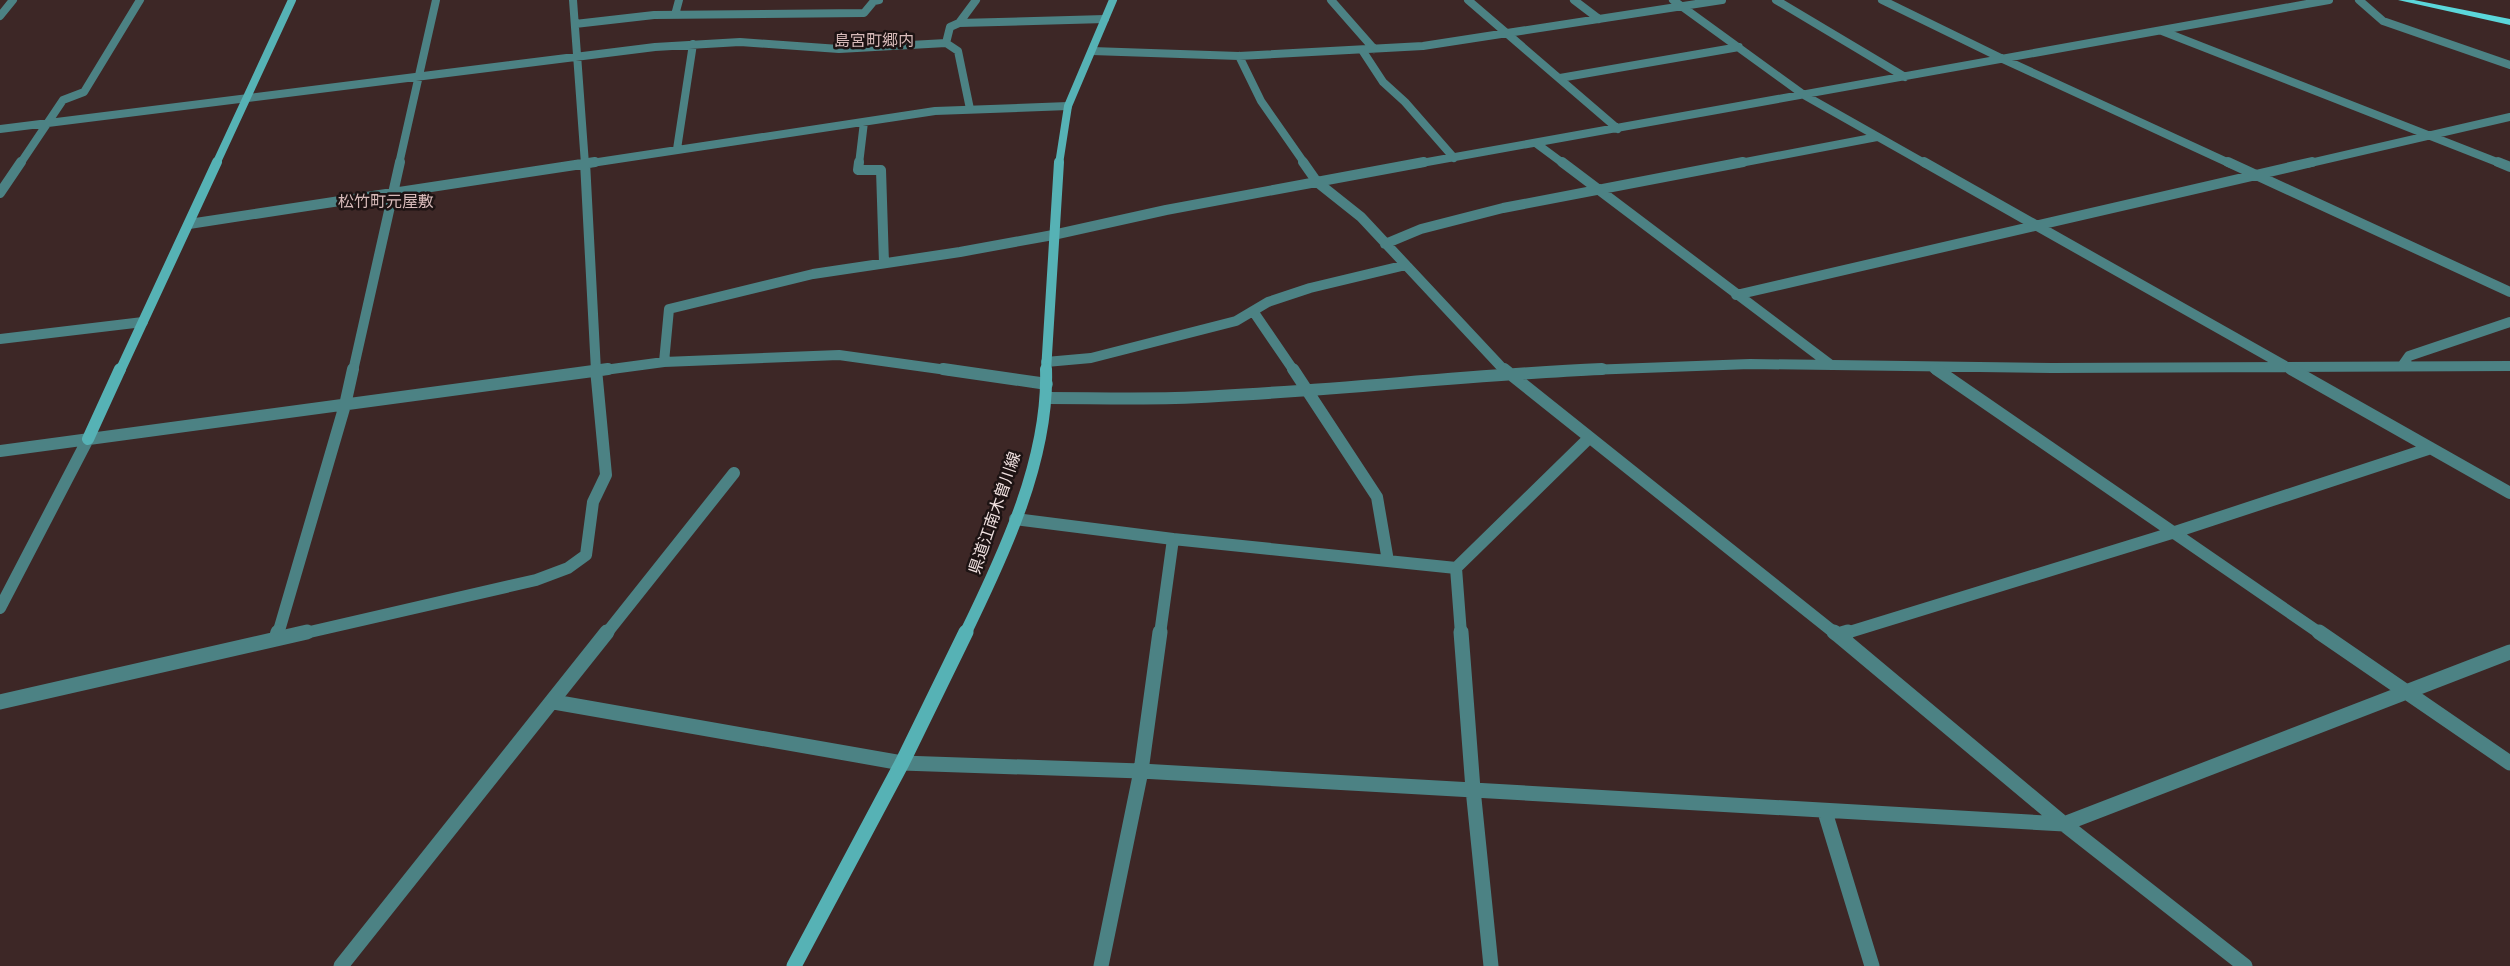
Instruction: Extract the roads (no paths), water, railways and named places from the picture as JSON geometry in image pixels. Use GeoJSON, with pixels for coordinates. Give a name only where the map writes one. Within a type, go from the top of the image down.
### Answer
{"type":"FeatureCollection","features":[{"type":"Feature","properties":{"kind":"main road"},"geometry":{"type":"LineString","coordinates":[[88,439],[292,0]]}},
{"type":"Feature","properties":{"kind":"main road","name":"県道江南木曽川線"},"geometry":{"type":"LineString","coordinates":[[794,966],[902,763],[999,565],[1030,477],[1047,391],[1046,362],[1053,235],[1058,168],[1068,106],[1080,71],[1092,51],[1113,0]]}},
{"type":"Feature","properties":{"kind":"main road"},"geometry":{"type":"LineString","coordinates":[[2402,0],[2510,22]]}},
{"type":"Feature","properties":{"kind":"street"},"geometry":{"type":"LineString","coordinates":[[0,16],[13,0]]}},
{"type":"Feature","properties":{"kind":"street"},"geometry":{"type":"LineString","coordinates":[[0,193],[63,100],[84,92],[140,0]]}},
{"type":"Feature","properties":{"kind":"street"},"geometry":{"type":"LineString","coordinates":[[276,639],[345,405],[436,0]]}},
{"type":"Feature","properties":{"kind":"street"},"geometry":{"type":"LineString","coordinates":[[0,702],[536,580],[567,568],[586,555],[593,502],[606,475],[596,372],[592,267],[573,0]]}},
{"type":"Feature","properties":{"kind":"street"},"geometry":{"type":"LineString","coordinates":[[675,15],[679,0]]}},
{"type":"Feature","properties":{"kind":"street"},"geometry":{"type":"LineString","coordinates":[[575,24],[654,15],[864,13],[874,1],[879,0]]}},
{"type":"Feature","properties":{"kind":"street"},"geometry":{"type":"LineString","coordinates":[[959,23],[976,0]]}},
{"type":"Feature","properties":{"kind":"street"},"geometry":{"type":"LineString","coordinates":[[1331,0],[1374,49]]}},
{"type":"Feature","properties":{"kind":"street"},"geometry":{"type":"LineString","coordinates":[[1468,0],[1618,129]]}},
{"type":"Feature","properties":{"kind":"street"},"geometry":{"type":"LineString","coordinates":[[1574,0],[1599,19]]}},
{"type":"Feature","properties":{"kind":"street"},"geometry":{"type":"LineString","coordinates":[[1092,51],[1239,56],[1423,46],[1599,19],[1677,3],[1722,0]]}},
{"type":"Feature","properties":{"kind":"street"},"geometry":{"type":"LineString","coordinates":[[1776,0],[1905,77]]}},
{"type":"Feature","properties":{"kind":"street"},"geometry":{"type":"LineString","coordinates":[[1882,0],[2003,59],[2510,292]]}},
{"type":"Feature","properties":{"kind":"street"},"geometry":{"type":"LineString","coordinates":[[664,362],[669,309],[813,274],[960,252],[1317,182],[2329,0]]}},
{"type":"Feature","properties":{"kind":"street"},"geometry":{"type":"LineString","coordinates":[[2359,0],[2383,21],[2510,65]]}},
{"type":"Feature","properties":{"kind":"street"},"geometry":{"type":"LineString","coordinates":[[1677,3],[1804,95],[2510,493]]}},
{"type":"Feature","properties":{"kind":"street"},"geometry":{"type":"LineString","coordinates":[[946,43],[950,27],[959,23],[1105,19]]}},
{"type":"Feature","properties":{"kind":"street"},"geometry":{"type":"LineString","coordinates":[[2162,31],[2510,167]]}},
{"type":"Feature","properties":{"kind":"street"},"geometry":{"type":"LineString","coordinates":[[0,129],[644,48],[693,44],[768,43],[839,49],[946,43],[958,51],[970,109]]}},
{"type":"Feature","properties":{"kind":"street"},"geometry":{"type":"LineString","coordinates":[[677,148],[693,44]]}},
{"type":"Feature","properties":{"kind":"street"},"geometry":{"type":"LineString","coordinates":[[1560,78],[1739,47]]}},
{"type":"Feature","properties":{"kind":"street"},"geometry":{"type":"LineString","coordinates":[[1362,50],[1383,82],[1405,102],[1454,158]]}},
{"type":"Feature","properties":{"kind":"street"},"geometry":{"type":"LineString","coordinates":[[1239,56],[1261,101],[1317,182],[1361,218],[1507,373],[1588,440],[1838,635],[2064,824],[2245,966]]}},
{"type":"Feature","properties":{"kind":"street"},"geometry":{"type":"LineString","coordinates":[[189,224],[677,148],[935,111],[1068,106]]}},
{"type":"Feature","properties":{"kind":"street"},"geometry":{"type":"LineString","coordinates":[[1736,295],[2032,225],[2510,117]]}},
{"type":"Feature","properties":{"kind":"street"},"geometry":{"type":"LineString","coordinates":[[864,122],[858,170],[881,170],[884,263]]}},
{"type":"Feature","properties":{"kind":"street"},"geometry":{"type":"LineString","coordinates":[[1385,244],[1421,229],[1503,208],[1877,137]]}},
{"type":"Feature","properties":{"kind":"street"},"geometry":{"type":"LineString","coordinates":[[1537,144],[1831,365]]}},
{"type":"Feature","properties":{"kind":"street"},"geometry":{"type":"LineString","coordinates":[[1046,362],[1091,358],[1236,321],[1268,302],[1310,288],[1406,265]]}},
{"type":"Feature","properties":{"kind":"street"},"geometry":{"type":"LineString","coordinates":[[1253,311],[1309,390],[1377,497],[1388,561]]}},
{"type":"Feature","properties":{"kind":"street"},"geometry":{"type":"LineString","coordinates":[[0,339],[143,322]]}},
{"type":"Feature","properties":{"kind":"street"},"geometry":{"type":"LineString","coordinates":[[2402,366],[2409,356],[2510,322]]}},
{"type":"Feature","properties":{"kind":"street"},"geometry":{"type":"LineString","coordinates":[[0,452],[664,362],[839,355],[1047,391],[1174,398],[1309,390],[1507,373],[1750,364],[2052,368],[2510,366]]}},
{"type":"Feature","properties":{"kind":"street"},"geometry":{"type":"LineString","coordinates":[[1931,366],[2510,763]]}},
{"type":"Feature","properties":{"kind":"street"},"geometry":{"type":"LineString","coordinates":[[0,608],[88,439]]}},
{"type":"Feature","properties":{"kind":"street"},"geometry":{"type":"LineString","coordinates":[[1015,519],[1173,539],[1456,568],[1588,440]]}},
{"type":"Feature","properties":{"kind":"street"},"geometry":{"type":"LineString","coordinates":[[1838,635],[2175,532],[2431,448]]}},
{"type":"Feature","properties":{"kind":"street"},"geometry":{"type":"LineString","coordinates":[[341,966],[554,702],[734,473]]}},
{"type":"Feature","properties":{"kind":"street"},"geometry":{"type":"LineString","coordinates":[[1101,966],[1141,771],[1173,539]]}},
{"type":"Feature","properties":{"kind":"street"},"geometry":{"type":"LineString","coordinates":[[1456,568],[1473,789],[1491,966]]}},
{"type":"Feature","properties":{"kind":"street"},"geometry":{"type":"LineString","coordinates":[[554,702],[902,763],[1141,771],[2064,824],[2510,652]]}},
{"type":"Feature","properties":{"kind":"street"},"geometry":{"type":"LineString","coordinates":[[1825,812],[1872,966]]}},
{"type":"Feature","properties":{"kind":"district","name":"島宮町郷内"},"geometry":{"type":"Point","coordinates":[874,41]}},
{"type":"Feature","properties":{"kind":"district","name":"松竹町元屋敷"},"geometry":{"type":"Point","coordinates":[386,202]}}]}
